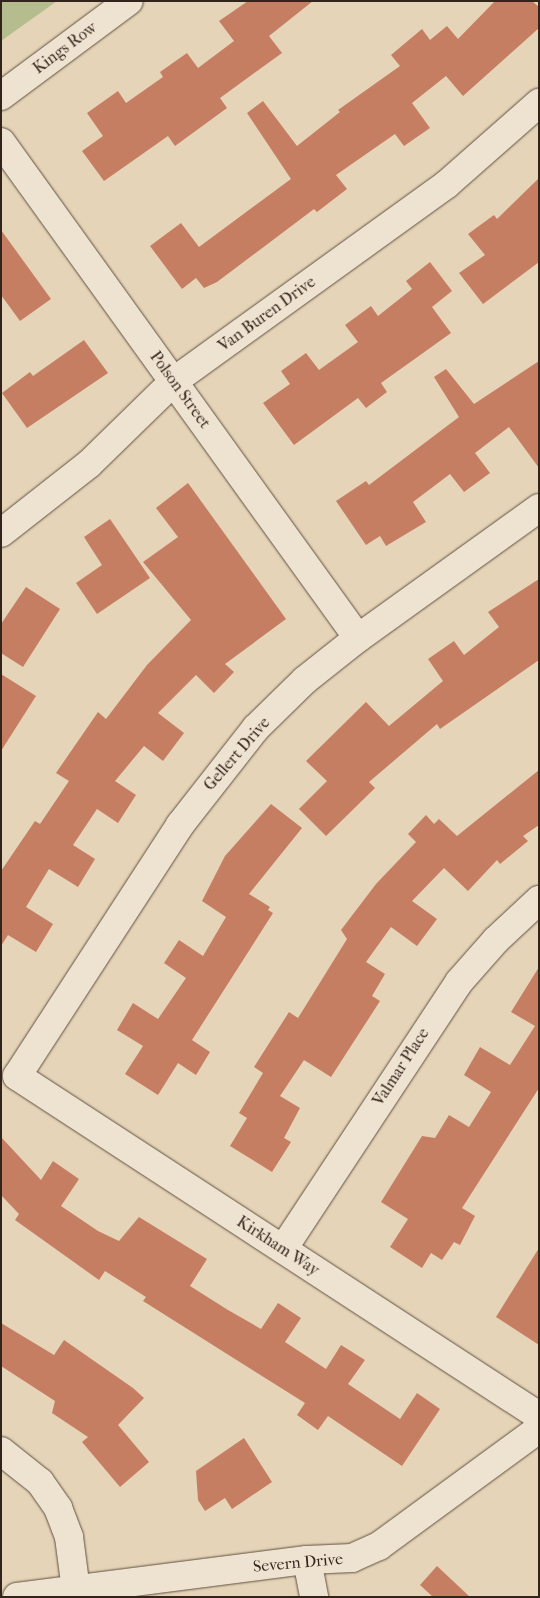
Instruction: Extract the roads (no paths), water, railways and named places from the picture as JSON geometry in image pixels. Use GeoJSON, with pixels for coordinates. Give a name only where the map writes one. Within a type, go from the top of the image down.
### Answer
{"type":"FeatureCollection","features":[{"type":"Feature","properties":{"kind":"street","name":"Kings Row"},"geometry":{"type":"LineString","coordinates":[[1,96],[129,1]]}},
{"type":"Feature","properties":{"kind":"street","name":"Van Buren Drive"},"geometry":{"type":"LineString","coordinates":[[1,533],[89,464],[174,381],[447,184],[539,103]]}},
{"type":"Feature","properties":{"kind":"street","name":"Polson Street"},"geometry":{"type":"LineString","coordinates":[[1,142],[358,638]]}},
{"type":"Feature","properties":{"kind":"street","name":"Gellert Drive"},"geometry":{"type":"LineString","coordinates":[[17,1076],[210,782],[270,714],[358,638],[539,508]]}},
{"type":"Feature","properties":{"kind":"street","name":"Valmar Place"},"geometry":{"type":"LineString","coordinates":[[282,1249],[459,982],[496,940],[539,900]]}},
{"type":"Feature","properties":{"kind":"street","name":"Kirkham Way"},"geometry":{"type":"LineString","coordinates":[[17,1076],[539,1416]]}},
{"type":"Feature","properties":{"kind":"street","name":"Severn Drive"},"geometry":{"type":"LineString","coordinates":[[17,1597],[308,1560],[352,1558],[379,1546],[539,1429]]}},
{"type":"Feature","properties":{"kind":"street"},"geometry":{"type":"LineString","coordinates":[[1,1452],[40,1482],[58,1508],[69,1537],[76,1590]]}},
{"type":"Feature","properties":{"kind":"street"},"geometry":{"type":"LineString","coordinates":[[308,1560],[314,1597]]}}]}
